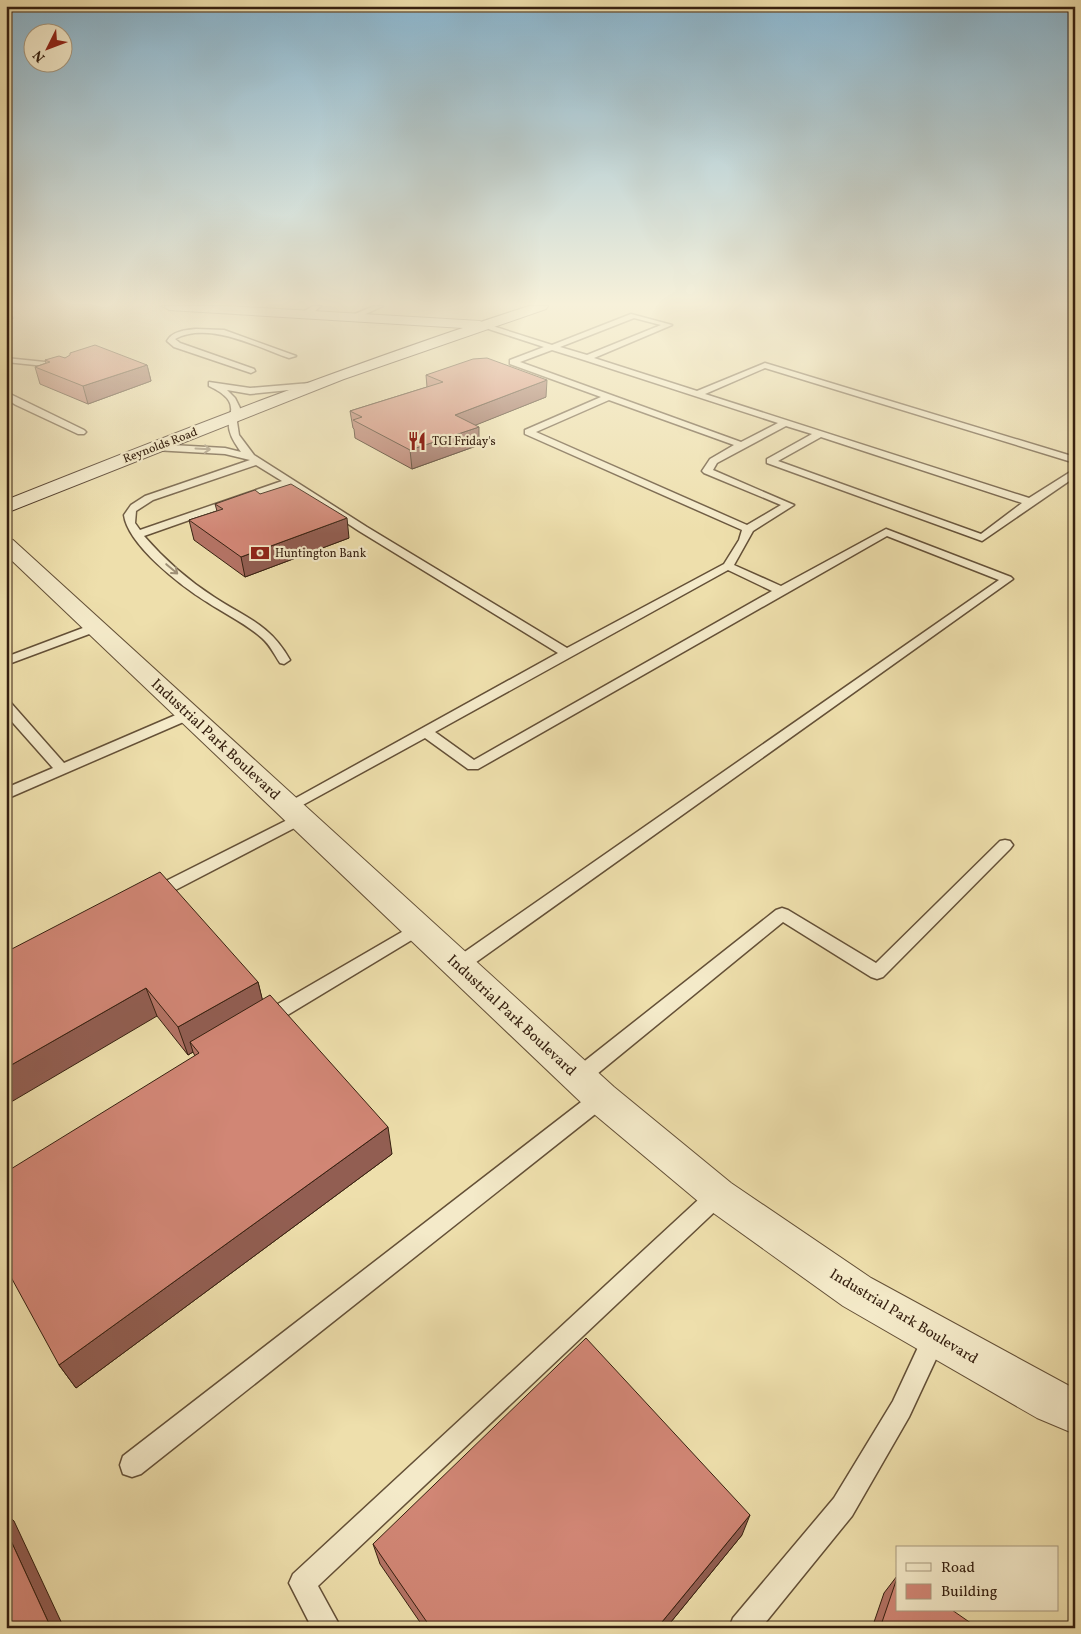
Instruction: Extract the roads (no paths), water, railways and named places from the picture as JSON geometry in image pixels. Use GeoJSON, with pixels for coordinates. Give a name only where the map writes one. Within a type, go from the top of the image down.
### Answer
{"type":"FeatureCollection","features":[{"type":"Feature","properties":{"kind":"street","name":"Reynolds Road"},"geometry":{"type":"LineString","coordinates":[[6,506],[325,382]]}},
{"type":"Feature","properties":{"kind":"street","name":"Industrial Park Boulevard"},"geometry":{"type":"LineString","coordinates":[[6,544],[590,1088],[718,1195],[857,1292],[1053,1402],[1075,1412]]}},
{"type":"Feature","properties":{"kind":"lane"},"geometry":{"type":"LineString","coordinates":[[568,382],[742,445]]}},
{"type":"Feature","properties":{"kind":"lane"},"geometry":{"type":"LineString","coordinates":[[661,382],[1030,502]]}},
{"type":"Feature","properties":{"kind":"lane"},"geometry":{"type":"LineString","coordinates":[[697,394],[725,382]]}},
{"type":"Feature","properties":{"kind":"lane"},"geometry":{"type":"LineString","coordinates":[[821,382],[1075,460]]}},
{"type":"Feature","properties":{"kind":"lane"},"geometry":{"type":"LineString","coordinates":[[320,384],[250,391],[212,384],[229,394],[234,400],[236,408],[232,417],[233,433],[236,441],[254,459],[567,653]]}},
{"type":"Feature","properties":{"kind":"lane"},"geometry":{"type":"LineString","coordinates":[[6,395],[18,403],[81,432]]}},
{"type":"Feature","properties":{"kind":"lane"},"geometry":{"type":"LineString","coordinates":[[608,397],[528,432],[748,529]]}},
{"type":"Feature","properties":{"kind":"lane"},"geometry":{"type":"LineString","coordinates":[[136,903],[295,812],[426,732],[728,566],[744,540],[748,529],[789,505],[707,471],[713,461],[785,423]]}},
{"type":"Feature","properties":{"kind":"lane"},"geometry":{"type":"LineString","coordinates":[[819,434],[770,461],[982,538],[1030,502],[1075,472]]}},
{"type":"Feature","properties":{"kind":"lane"},"geometry":{"type":"LineString","coordinates":[[154,447],[225,451],[254,459]]}},
{"type":"Feature","properties":{"kind":"lane"},"geometry":{"type":"LineString","coordinates":[[254,459],[149,498],[134,507],[129,514],[128,521],[137,535],[203,595],[246,620],[267,635],[284,660]]}},
{"type":"Feature","properties":{"kind":"lane"},"geometry":{"type":"LineString","coordinates":[[137,535],[289,482]]}},
{"type":"Feature","properties":{"kind":"lane"},"geometry":{"type":"LineString","coordinates":[[426,732],[473,766],[886,532],[1006,579],[459,965]]}},
{"type":"Feature","properties":{"kind":"lane"},"geometry":{"type":"LineString","coordinates":[[728,566],[781,591]]}},
{"type":"Feature","properties":{"kind":"lane"},"geometry":{"type":"LineString","coordinates":[[6,661],[96,627]]}},
{"type":"Feature","properties":{"kind":"lane"},"geometry":{"type":"LineString","coordinates":[[6,706],[62,770]]}},
{"type":"Feature","properties":{"kind":"lane"},"geometry":{"type":"LineString","coordinates":[[6,794],[190,714]]}},
{"type":"Feature","properties":{"kind":"lane"},"geometry":{"type":"LineString","coordinates":[[132,1465],[590,1088],[782,914],[877,972],[1005,845]]}},
{"type":"Feature","properties":{"kind":"lane"},"geometry":{"type":"LineString","coordinates":[[250,1029],[419,928]]}},
{"type":"Feature","properties":{"kind":"lane"},"geometry":{"type":"LineString","coordinates":[[328,1628],[302,1583],[718,1195]]}},
{"type":"Feature","properties":{"kind":"lane"},"geometry":{"type":"LineString","coordinates":[[742,1628],[843,1507],[901,1409],[935,1335]]}},
{"type":"Feature","properties":{"kind":"place","name":"TGI Friday's"},"geometry":{"type":"Point","coordinates":[417,441]}},
{"type":"Feature","properties":{"kind":"place","name":"Huntington Bank"},"geometry":{"type":"Point","coordinates":[260,553]}}]}
